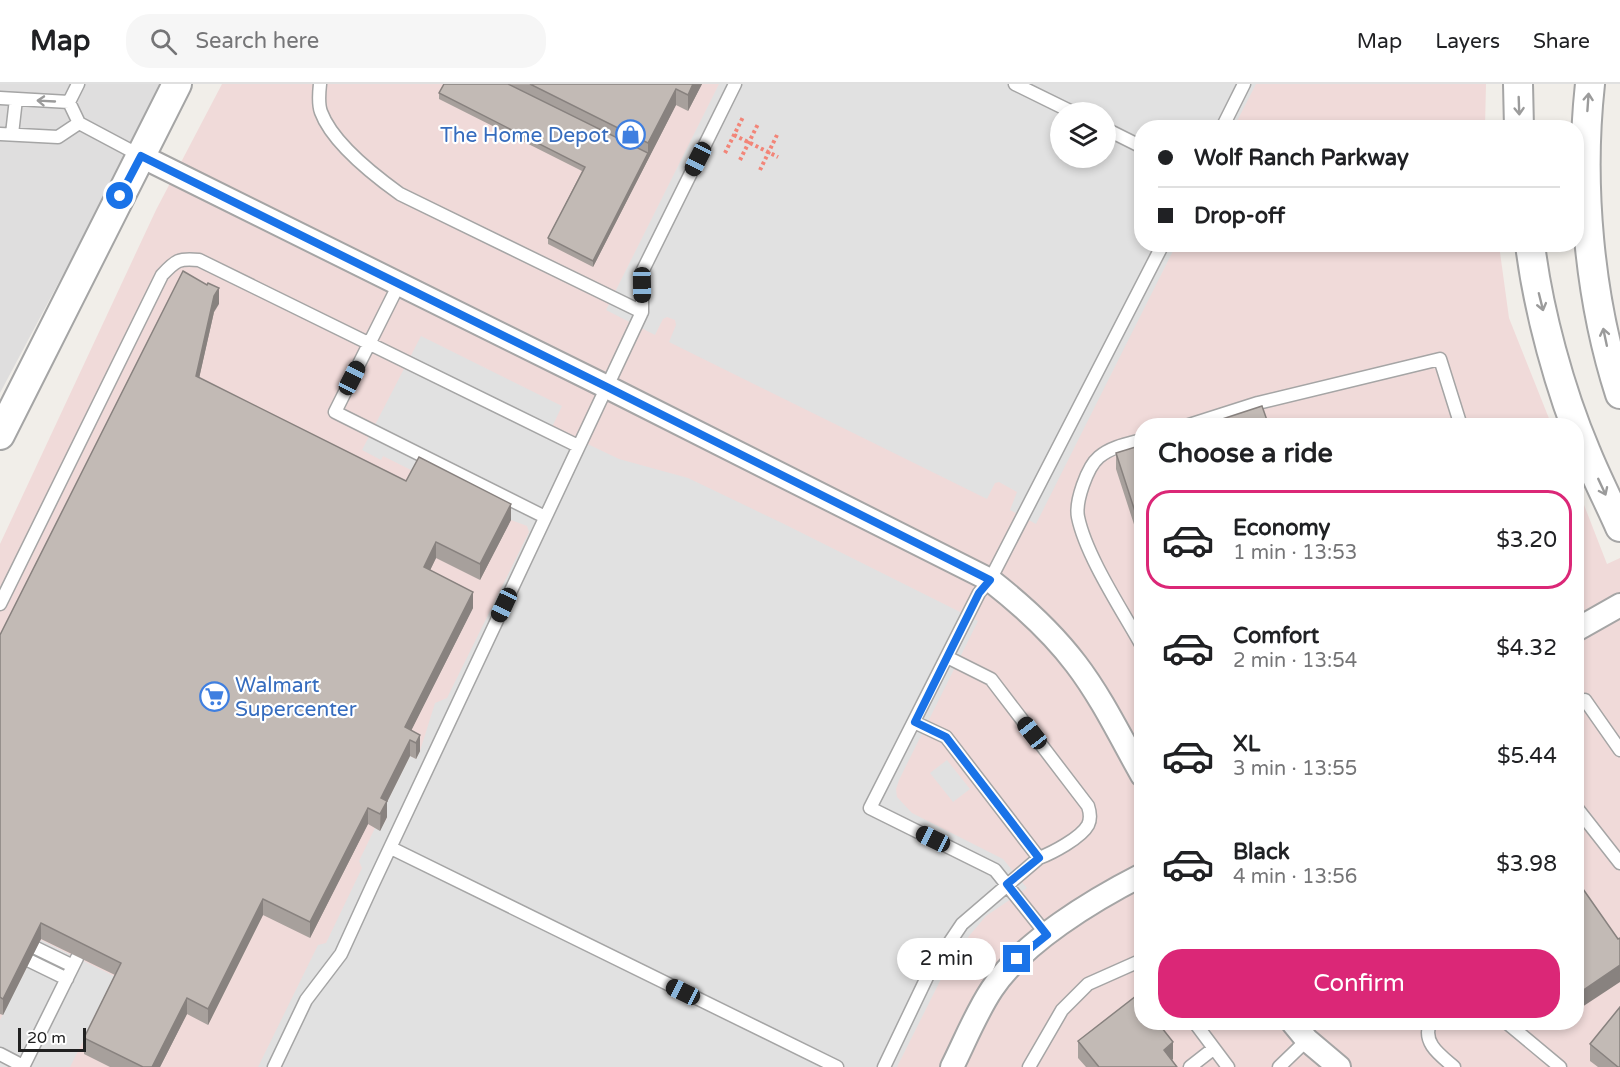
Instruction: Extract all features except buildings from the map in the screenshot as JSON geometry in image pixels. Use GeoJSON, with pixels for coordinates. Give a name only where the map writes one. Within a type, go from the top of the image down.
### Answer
{"type":"FeatureCollection","features":[{"type":"Feature","properties":{"kind":"street"},"geometry":{"type":"LineString","coordinates":[[0,435],[177,84]]}},
{"type":"Feature","properties":{"kind":"street"},"geometry":{"type":"LineString","coordinates":[[1518,84],[1519,120]]}},
{"type":"Feature","properties":{"kind":"street"},"geometry":{"type":"LineString","coordinates":[[1584,165],[1590,84]]}},
{"type":"Feature","properties":{"kind":"street"},"geometry":{"type":"LineString","coordinates":[[141,156],[990,580],[1020,604],[1050,633],[1076,664],[1134,761]]}},
{"type":"Feature","properties":{"kind":"street"},"geometry":{"type":"LineString","coordinates":[[1584,199],[1596,294],[1620,392]]}},
{"type":"Feature","properties":{"kind":"street"},"geometry":{"type":"LineString","coordinates":[[1531,252],[1556,365],[1574,418]]}},
{"type":"Feature","properties":{"kind":"street"},"geometry":{"type":"LineString","coordinates":[[1584,448],[1620,527]]}},
{"type":"Feature","properties":{"kind":"street"},"geometry":{"type":"LineString","coordinates":[[1584,625],[1620,605]]}},
{"type":"Feature","properties":{"kind":"street"},"geometry":{"type":"LineString","coordinates":[[952,1067],[992,988],[1017,959],[1107,893],[1134,879]]}},
{"type":"Feature","properties":{"kind":"street"},"geometry":{"type":"LineString","coordinates":[[1300,1031],[1339,1067]]}},
{"type":"Feature","properties":{"kind":"lane"},"geometry":{"type":"LineString","coordinates":[[69,102],[78,84]]}},
{"type":"Feature","properties":{"kind":"lane"},"geometry":{"type":"LineString","coordinates":[[320,84],[321,112],[333,132],[351,153],[400,194],[642,312]]}},
{"type":"Feature","properties":{"kind":"lane"},"geometry":{"type":"LineString","coordinates":[[274,1067],[306,1000],[341,954],[391,848],[642,312],[642,272],[735,84]]}},
{"type":"Feature","properties":{"kind":"lane"},"geometry":{"type":"LineString","coordinates":[[1015,84],[1052,102]]}},
{"type":"Feature","properties":{"kind":"lane"},"geometry":{"type":"LineString","coordinates":[[1226,120],[1244,84]]}},
{"type":"Feature","properties":{"kind":"lane"},"geometry":{"type":"LineString","coordinates":[[0,98],[69,102]]}},
{"type":"Feature","properties":{"kind":"lane"},"geometry":{"type":"LineString","coordinates":[[16,99],[6,134],[58,137],[79,123]]}},
{"type":"Feature","properties":{"kind":"lane"},"geometry":{"type":"LineString","coordinates":[[69,102],[79,123],[141,156]]}},
{"type":"Feature","properties":{"kind":"lane"},"geometry":{"type":"LineString","coordinates":[[1116,134],[1134,143]]}},
{"type":"Feature","properties":{"kind":"lane"},"geometry":{"type":"LineString","coordinates":[[1047,935],[995,870],[870,808],[979,593],[990,580],[1159,252]]}},
{"type":"Feature","properties":{"kind":"lane"},"geometry":{"type":"LineString","coordinates":[[0,604],[162,275],[173,263],[183,258],[199,260],[578,446]]}},
{"type":"Feature","properties":{"kind":"lane"},"geometry":{"type":"LineString","coordinates":[[399,284],[335,412],[545,517]]}},
{"type":"Feature","properties":{"kind":"lane"},"geometry":{"type":"LineString","coordinates":[[1211,418],[1258,403],[1440,359],[1458,418]]}},
{"type":"Feature","properties":{"kind":"lane"},"geometry":{"type":"LineString","coordinates":[[1134,442],[1109,450],[1097,459],[1082,486],[1077,515],[1090,551],[1134,631]]}},
{"type":"Feature","properties":{"kind":"lane"},"geometry":{"type":"LineString","coordinates":[[884,1067],[929,973],[962,924],[1039,858],[1057,850],[1087,827],[1090,817],[1088,806],[991,679],[947,657]]}},
{"type":"Feature","properties":{"kind":"lane"},"geometry":{"type":"LineString","coordinates":[[1584,701],[1620,750]]}},
{"type":"Feature","properties":{"kind":"lane"},"geometry":{"type":"LineString","coordinates":[[915,722],[946,737],[1039,858]]}},
{"type":"Feature","properties":{"kind":"lane"},"geometry":{"type":"LineString","coordinates":[[1584,817],[1620,863]]}},
{"type":"Feature","properties":{"kind":"lane"},"geometry":{"type":"LineString","coordinates":[[391,848],[837,1067]]}},
{"type":"Feature","properties":{"kind":"lane"},"geometry":{"type":"LineString","coordinates":[[0,1054],[23,1066],[75,962],[36,948]]}},
{"type":"Feature","properties":{"kind":"lane"},"geometry":{"type":"LineString","coordinates":[[30,961],[67,979]]}},
{"type":"Feature","properties":{"kind":"lane"},"geometry":{"type":"LineString","coordinates":[[1029,1067],[1062,1010],[1088,984],[1134,964]]}},
{"type":"Feature","properties":{"kind":"lane"},"geometry":{"type":"LineString","coordinates":[[1199,1030],[1228,1067]]}},
{"type":"Feature","properties":{"kind":"lane"},"geometry":{"type":"LineString","coordinates":[[1428,1030],[1430,1044],[1454,1067]]}},
{"type":"Feature","properties":{"kind":"lane"},"geometry":{"type":"LineString","coordinates":[[1515,1030],[1560,1067]]}},
{"type":"Feature","properties":{"kind":"lane"},"geometry":{"type":"LineString","coordinates":[[1279,1067],[1300,1031]]}},
{"type":"Feature","properties":{"kind":"lane"},"geometry":{"type":"LineString","coordinates":[[1190,1067],[1214,1049]]}},
{"type":"Feature","properties":{"kind":"path"},"geometry":{"type":"LineString","coordinates":[[725,153],[743,117]]}},
{"type":"Feature","properties":{"kind":"path"},"geometry":{"type":"LineString","coordinates":[[740,160],[758,124]]}},
{"type":"Feature","properties":{"kind":"path"},"geometry":{"type":"LineString","coordinates":[[734,135],[778,157]]}},
{"type":"Feature","properties":{"kind":"path"},"geometry":{"type":"LineString","coordinates":[[760,170],[777,135]]}},
{"type":"Feature","properties":{"kind":"shaded area"},"geometry":{"type":"Polygon","coordinates":[[[0,84],[164,84],[0,393],[0,84]]]}},
{"type":"Feature","properties":{"kind":"shaded area"},"geometry":{"type":"Polygon","coordinates":[[[222,84],[1486,84],[1485,120],[1134,120],[1134,252],[1500,252],[1509,318],[1549,418],[1134,418],[1134,1030],[1584,1030],[1584,505],[1607,564],[1620,558],[1620,1067],[0,1067],[0,544],[156,210],[222,84]]]}},
{"type":"Feature","properties":{"kind":"shaded area"},"geometry":{"type":"Polygon","coordinates":[[[719,84],[1256,84],[1238,120],[1134,120],[1134,252],[1172,252],[1036,524],[1010,510],[1017,492],[999,482],[995,483],[987,499],[669,342],[676,325],[675,320],[667,317],[663,319],[655,335],[606,310],[719,84]]]}},
{"type":"Feature","properties":{"kind":"shaded area"},"geometry":{"type":"Polygon","coordinates":[[[421,336],[562,406],[552,427],[619,459],[688,478],[978,621],[899,780],[896,789],[897,797],[912,813],[1003,859],[1027,888],[986,916],[969,936],[946,969],[897,1067],[258,1067],[318,945],[326,943],[362,868],[359,861],[375,828],[380,830],[387,818],[381,814],[410,756],[416,759],[420,751],[435,703],[447,698],[529,532],[527,526],[383,456],[381,460],[362,450],[421,336]]]}},
{"type":"Feature","properties":{"kind":"shaded area"},"geometry":{"type":"Polygon","coordinates":[[[947,760],[970,789],[953,802],[930,773],[947,760]]]}},
{"type":"Feature","properties":{"kind":"shaded area"},"geometry":{"type":"Polygon","coordinates":[[[41,940],[116,977],[70,1067],[0,1067],[0,1020],[41,940]]]}},
{"type":"Feature","properties":{"kind":"place","name":"The Home Depot"},"geometry":{"type":"Point","coordinates":[630,135]}},
{"type":"Feature","properties":{"kind":"place","name":"Walmart Supercenter"},"geometry":{"type":"Point","coordinates":[214,697]}},
{"type":"Feature","properties":{"kind":"route"},"geometry":{"type":"LineString","coordinates":[[120,196],[141,156],[990,580],[979,593],[915,722],[946,737],[1039,858],[1007,884],[1047,935],[1017,959]]}}]}
